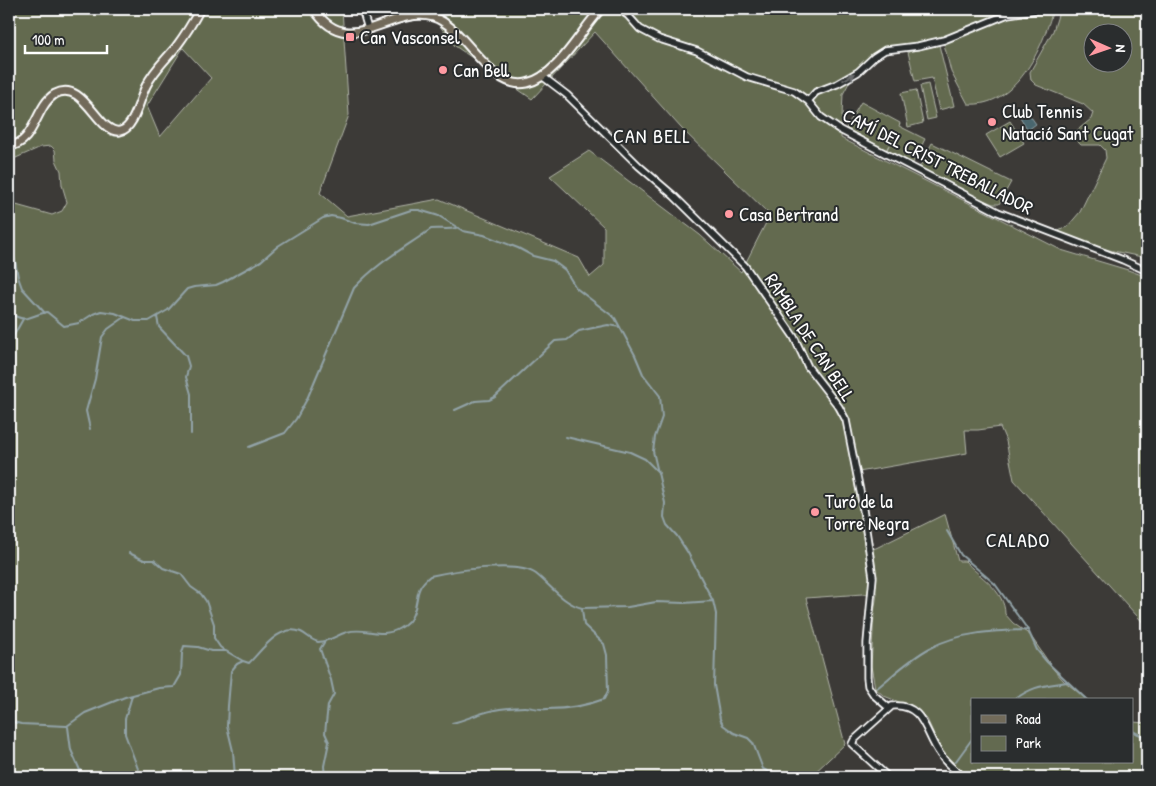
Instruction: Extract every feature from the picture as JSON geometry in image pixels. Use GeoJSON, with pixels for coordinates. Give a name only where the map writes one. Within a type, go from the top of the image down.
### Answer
{"type":"FeatureCollection","features":[{"type":"Feature","properties":{"kind":"main road"},"geometry":{"type":"LineString","coordinates":[[9,146],[23,140],[50,98],[63,92],[80,98],[111,129],[116,131],[124,130],[132,120],[145,87],[184,37],[200,9]]}},
{"type":"Feature","properties":{"kind":"main road"},"geometry":{"type":"LineString","coordinates":[[314,9],[323,20],[341,30],[355,32],[410,16],[430,16],[442,21],[449,27],[486,65],[502,78],[522,83],[542,76],[556,65],[583,29],[601,9]]}},
{"type":"Feature","properties":{"kind":"street"},"geometry":{"type":"LineString","coordinates":[[362,9],[368,29]]}},
{"type":"Feature","properties":{"kind":"street"},"geometry":{"type":"LineString","coordinates":[[808,101],[816,92],[837,84],[858,72],[874,57],[885,50],[935,42],[1008,14],[1043,9]]}},
{"type":"Feature","properties":{"kind":"street","name":"CAMÍ DEL CRIST TREBALLADOR"},"geometry":{"type":"LineString","coordinates":[[624,10],[633,22],[648,33],[697,51],[747,77],[794,90],[808,101],[821,116],[840,130],[984,205],[1147,271]]}},
{"type":"Feature","properties":{"kind":"street","name":"RAMBLA DE CAN BELL"},"geometry":{"type":"LineString","coordinates":[[542,76],[566,95],[639,166],[674,196],[745,266],[794,337],[808,367],[839,407],[846,420],[861,496],[873,577],[866,678],[868,686],[874,695],[889,708]]}},
{"type":"Feature","properties":{"kind":"street"},"geometry":{"type":"LineString","coordinates":[[888,777],[852,744],[889,708],[896,705],[915,712],[923,720],[939,754],[959,775]]}},
{"type":"Feature","properties":{"kind":"green space"},"geometry":{"type":"Polygon","coordinates":[[[9,9],[342,9],[349,115],[320,193],[347,216],[439,199],[579,258],[590,277],[604,265],[604,227],[550,176],[589,151],[700,235],[741,272],[770,215],[681,128],[595,32],[532,99],[455,46],[427,9],[1053,9],[1042,41],[1025,73],[1000,96],[985,103],[968,104],[951,72],[943,40],[885,50],[858,72],[857,68],[843,94],[841,138],[1061,250],[1147,277],[1147,627],[1014,480],[1006,441],[1000,427],[965,430],[967,453],[853,473],[865,550],[876,548],[945,514],[958,561],[965,561],[990,584],[1001,598],[1005,614],[1013,623],[1030,635],[1054,670],[1064,681],[1085,698],[971,698],[971,764],[1134,764],[1134,722],[1147,723],[1147,777],[961,777],[961,770],[941,750],[927,719],[917,709],[884,696],[875,688],[871,666],[877,593],[806,598],[845,744],[810,777],[9,777],[9,203],[52,215],[62,211],[67,202],[55,150],[51,146],[41,147],[9,161],[9,9]],[[183,48],[147,106],[160,137],[211,78],[183,48]]]}},
{"type":"Feature","properties":{"kind":"green space"},"geometry":{"type":"Polygon","coordinates":[[[1060,9],[1147,9],[1147,258],[1113,251],[1053,234],[1068,226],[1080,212],[1106,158],[1105,150],[1100,145],[1081,145],[1075,139],[1074,133],[1091,119],[1093,113],[1083,104],[1036,85],[1031,80],[1030,72],[1053,31],[1060,9]]]}},
{"type":"Feature","properties":{"kind":"green space"},"geometry":{"type":"Polygon","coordinates":[[[939,45],[954,106],[939,110],[932,78],[915,81],[908,52],[939,45]]]}},
{"type":"Feature","properties":{"kind":"green space"},"geometry":{"type":"Polygon","coordinates":[[[928,84],[936,118],[927,120],[920,86],[928,84]]]}},
{"type":"Feature","properties":{"kind":"green space"},"geometry":{"type":"Polygon","coordinates":[[[916,90],[923,123],[908,127],[901,93],[916,90]]]}},
{"type":"Feature","properties":{"kind":"green space"},"geometry":{"type":"Polygon","coordinates":[[[861,102],[900,123],[899,126],[925,139],[913,163],[887,150],[889,145],[886,150],[846,128],[861,102]]]}},
{"type":"Feature","properties":{"kind":"green space"},"geometry":{"type":"Polygon","coordinates":[[[1010,121],[1024,143],[1000,157],[986,135],[1010,121]]]}},
{"type":"Feature","properties":{"kind":"green space"},"geometry":{"type":"Polygon","coordinates":[[[932,143],[1011,182],[999,204],[993,204],[971,195],[919,168],[932,143]]]}},
{"type":"Feature","properties":{"kind":"water"},"geometry":{"type":"Polygon","coordinates":[[[1024,107],[1036,124],[1028,130],[1017,112],[1024,107]]]}},
{"type":"Feature","properties":{"kind":"waterway"},"geometry":{"type":"LineString","coordinates":[[9,313],[25,319],[47,312],[64,326],[79,323],[101,311],[115,313],[135,321],[149,321],[168,310],[187,289],[216,285],[223,282],[261,261],[278,246],[323,218],[331,216],[355,223],[369,224],[411,210],[419,210],[439,216],[463,231],[484,235],[533,256],[553,261],[565,270],[576,288],[615,318],[643,374],[660,396],[662,417],[655,437],[653,451],[665,503],[664,517],[667,525],[688,553],[713,601],[716,614],[714,685],[720,719],[723,725],[734,733],[748,738],[753,743],[763,769],[773,777]]}},
{"type":"Feature","properties":{"kind":"waterway"},"geometry":{"type":"LineString","coordinates":[[249,447],[285,433],[296,419],[307,399],[354,288],[382,263],[431,229],[456,228]]}},
{"type":"Feature","properties":{"kind":"waterway"},"geometry":{"type":"LineString","coordinates":[[9,241],[22,288],[45,313]]}},
{"type":"Feature","properties":{"kind":"waterway"},"geometry":{"type":"LineString","coordinates":[[90,429],[86,411],[95,379],[102,337],[108,329],[125,317]]}},
{"type":"Feature","properties":{"kind":"waterway"},"geometry":{"type":"LineString","coordinates":[[157,317],[159,327],[186,356],[189,366],[186,377],[191,394],[191,434]]}},
{"type":"Feature","properties":{"kind":"waterway"},"geometry":{"type":"LineString","coordinates":[[9,344],[23,319]]}},
{"type":"Feature","properties":{"kind":"waterway"},"geometry":{"type":"LineString","coordinates":[[455,410],[475,401],[489,400],[495,397],[555,341],[567,340],[579,331],[608,325],[620,327]]}},
{"type":"Feature","properties":{"kind":"waterway"},"geometry":{"type":"LineString","coordinates":[[566,437],[630,452],[645,459],[659,473]]}},
{"type":"Feature","properties":{"kind":"waterway"},"geometry":{"type":"LineString","coordinates":[[947,531],[961,555],[995,584],[1028,630],[1037,650],[1085,698]]}},
{"type":"Feature","properties":{"kind":"waterway"},"geometry":{"type":"LineString","coordinates":[[129,553],[144,560],[154,560],[163,568],[181,574],[191,587],[201,594],[206,601],[214,624],[214,638],[225,651]]}},
{"type":"Feature","properties":{"kind":"waterway"},"geometry":{"type":"LineString","coordinates":[[9,721],[21,724],[67,726],[85,713],[125,697],[159,688],[174,687],[181,675],[184,646],[198,647],[211,651],[226,651],[249,663],[272,639],[286,631],[301,632],[318,642],[354,631],[379,633],[393,631],[404,625],[411,618],[421,585],[430,576],[453,572],[500,567],[527,570],[536,574],[563,598],[582,608],[628,607],[656,602],[713,601]]}},
{"type":"Feature","properties":{"kind":"waterway"},"geometry":{"type":"LineString","coordinates":[[452,723],[500,709],[515,707],[562,708],[604,699],[608,691],[607,655],[604,644],[584,625],[582,609]]}},
{"type":"Feature","properties":{"kind":"waterway"},"geometry":{"type":"LineString","coordinates":[[877,688],[916,657],[941,643],[978,633],[1028,630]]}},
{"type":"Feature","properties":{"kind":"waterway"},"geometry":{"type":"LineString","coordinates":[[325,641],[320,649],[334,694],[328,705],[325,733],[329,742],[324,766],[325,777]]}},
{"type":"Feature","properties":{"kind":"waterway"},"geometry":{"type":"LineString","coordinates":[[235,777],[233,751],[227,726],[228,706],[231,671],[237,664],[243,661]]}},
{"type":"Feature","properties":{"kind":"waterway"},"geometry":{"type":"LineString","coordinates":[[1017,698],[1045,685],[1067,682]]}},
{"type":"Feature","properties":{"kind":"waterway"},"geometry":{"type":"LineString","coordinates":[[132,696],[125,719],[125,734],[141,777]]}},
{"type":"Feature","properties":{"kind":"waterway"},"geometry":{"type":"LineString","coordinates":[[68,727],[71,750],[83,777]]}},
{"type":"Feature","properties":{"kind":"waterway"},"geometry":{"type":"LineString","coordinates":[[1134,732],[1147,738]]}},
{"type":"Feature","properties":{"kind":"waterway"},"geometry":{"type":"LineString","coordinates":[[956,761],[971,740]]}},
{"type":"Feature","properties":{"kind":"place","name":"Can Vasconsel"},"geometry":{"type":"Point","coordinates":[350,37]}},
{"type":"Feature","properties":{"kind":"place","name":"Can Bell"},"geometry":{"type":"Point","coordinates":[443,70]}},
{"type":"Feature","properties":{"kind":"place","name":"Club Tennis Natació Sant Cugat"},"geometry":{"type":"Point","coordinates":[992,122]}},
{"type":"Feature","properties":{"kind":"place","name":"Casa Bertrand"},"geometry":{"type":"Point","coordinates":[729,214]}},
{"type":"Feature","properties":{"kind":"place","name":"Turó de la Torre Negra"},"geometry":{"type":"Point","coordinates":[815,512]}},
{"type":"Feature","properties":{"kind":"district","name":"CAN BELL"},"geometry":{"type":"Point","coordinates":[652,136]}},
{"type":"Feature","properties":{"kind":"district","name":"CALADO"},"geometry":{"type":"Point","coordinates":[1018,540]}}]}
